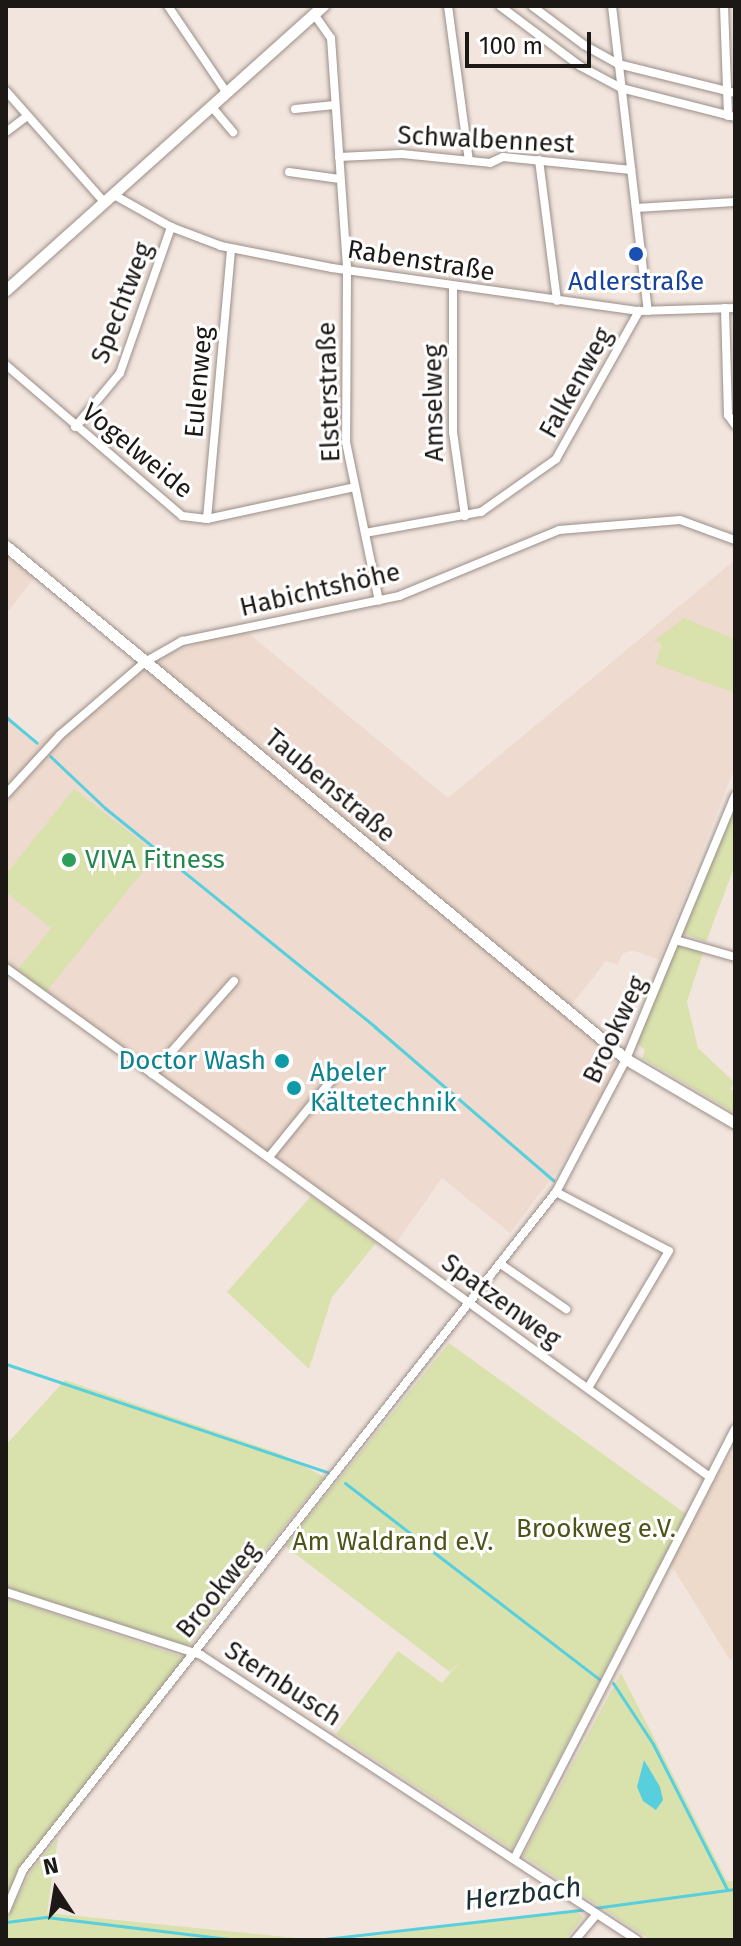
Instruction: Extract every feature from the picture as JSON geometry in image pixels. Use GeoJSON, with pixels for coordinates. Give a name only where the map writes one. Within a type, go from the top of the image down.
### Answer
{"type":"FeatureCollection","features":[{"type":"Feature","properties":{"kind":"street"},"geometry":{"type":"LineString","coordinates":[[168,6],[227,93]]}},
{"type":"Feature","properties":{"kind":"street"},"geometry":{"type":"LineString","coordinates":[[448,6],[469,161]]}},
{"type":"Feature","properties":{"kind":"street"},"geometry":{"type":"LineString","coordinates":[[500,6],[580,66],[621,88],[732,116],[733,92],[724,6]]}},
{"type":"Feature","properties":{"kind":"street"},"geometry":{"type":"LineString","coordinates":[[532,6],[618,64],[733,92]]}},
{"type":"Feature","properties":{"kind":"street"},"geometry":{"type":"LineString","coordinates":[[612,6],[636,208],[643,311]]}},
{"type":"Feature","properties":{"kind":"street"},"geometry":{"type":"LineString","coordinates":[[6,290],[319,10]]}},
{"type":"Feature","properties":{"kind":"street","name":"Elsterstraße"},"geometry":{"type":"LineString","coordinates":[[319,10],[331,38],[347,269],[346,442],[379,601]]}},
{"type":"Feature","properties":{"kind":"street","name":"Rabenstraße"},"geometry":{"type":"LineString","coordinates":[[6,91],[109,199],[231,249],[453,288],[557,301],[643,311],[730,308]]}},
{"type":"Feature","properties":{"kind":"street"},"geometry":{"type":"LineString","coordinates":[[295,109],[335,105]]}},
{"type":"Feature","properties":{"kind":"street"},"geometry":{"type":"LineString","coordinates":[[212,107],[233,132]]}},
{"type":"Feature","properties":{"kind":"street"},"geometry":{"type":"LineString","coordinates":[[6,132],[27,116]]}},
{"type":"Feature","properties":{"kind":"street","name":"Schwalbennest"},"geometry":{"type":"LineString","coordinates":[[339,157],[402,154],[469,161],[539,160],[631,170]]}},
{"type":"Feature","properties":{"kind":"street"},"geometry":{"type":"LineString","coordinates":[[539,160],[557,301]]}},
{"type":"Feature","properties":{"kind":"street"},"geometry":{"type":"LineString","coordinates":[[289,172],[340,179]]}},
{"type":"Feature","properties":{"kind":"street"},"geometry":{"type":"LineString","coordinates":[[636,208],[735,202]]}},
{"type":"Feature","properties":{"kind":"street","name":"Spechtweg"},"geometry":{"type":"LineString","coordinates":[[75,427],[120,373],[171,227]]}},
{"type":"Feature","properties":{"kind":"street","name":"Eulenweg"},"geometry":{"type":"LineString","coordinates":[[207,519],[231,249]]}},
{"type":"Feature","properties":{"kind":"street","name":"Amselweg"},"geometry":{"type":"LineString","coordinates":[[453,288],[453,432],[465,516]]}},
{"type":"Feature","properties":{"kind":"street"},"geometry":{"type":"LineString","coordinates":[[730,308],[728,415],[735,425]]}},
{"type":"Feature","properties":{"kind":"street","name":"Falkenweg"},"geometry":{"type":"LineString","coordinates":[[365,533],[481,512],[556,459],[643,311]]}},
{"type":"Feature","properties":{"kind":"street","name":"Vogelweide"},"geometry":{"type":"LineString","coordinates":[[6,365],[182,516],[207,519],[355,487]]}},
{"type":"Feature","properties":{"kind":"street","name":"Habichtshöhe"},"geometry":{"type":"LineString","coordinates":[[6,794],[41,753],[145,662],[182,641],[379,601],[559,530],[680,520],[735,540]]}},
{"type":"Feature","properties":{"kind":"street","name":"Taubenstraße"},"geometry":{"type":"LineString","coordinates":[[6,546],[626,1059],[735,1123]]}},
{"type":"Feature","properties":{"kind":"street","name":"Brookweg"},"geometry":{"type":"LineString","coordinates":[[6,1910],[23,1870],[502,1265],[556,1192],[626,1059],[679,941],[735,796]]}},
{"type":"Feature","properties":{"kind":"street"},"geometry":{"type":"LineString","coordinates":[[679,941],[735,957]]}},
{"type":"Feature","properties":{"kind":"street","name":"Spatzenweg"},"geometry":{"type":"LineString","coordinates":[[6,968],[710,1477]]}},
{"type":"Feature","properties":{"kind":"street"},"geometry":{"type":"LineString","coordinates":[[152,1074],[234,981]]}},
{"type":"Feature","properties":{"kind":"street"},"geometry":{"type":"LineString","coordinates":[[269,1157],[334,1077]]}},
{"type":"Feature","properties":{"kind":"street"},"geometry":{"type":"LineString","coordinates":[[556,1192],[669,1251],[588,1388]]}},
{"type":"Feature","properties":{"kind":"street"},"geometry":{"type":"LineString","coordinates":[[502,1265],[566,1309]]}},
{"type":"Feature","properties":{"kind":"street"},"geometry":{"type":"LineString","coordinates":[[514,1859],[735,1429]]}},
{"type":"Feature","properties":{"kind":"street","name":"Sternbusch"},"geometry":{"type":"LineString","coordinates":[[6,1592],[194,1651],[637,1940]]}},
{"type":"Feature","properties":{"kind":"street"},"geometry":{"type":"LineString","coordinates":[[575,1940],[596,1914]]}},
{"type":"Feature","properties":{"kind":"shaded area"},"geometry":{"type":"Polygon","coordinates":[[[6,546],[38,573],[6,614],[6,546]]]}},
{"type":"Feature","properties":{"kind":"shaded area"},"geometry":{"type":"Polygon","coordinates":[[[735,560],[735,767],[659,960],[632,950],[622,954],[618,965],[606,961],[567,1011],[621,1068],[556,1172],[510,1233],[442,1178],[396,1243],[388,1237],[384,1241],[6,968],[6,715],[37,743],[145,662],[242,628],[448,798],[735,560]]]}},
{"type":"Feature","properties":{"kind":"shaded area"},"geometry":{"type":"Polygon","coordinates":[[[730,1454],[735,1457],[735,1657],[730,1660],[670,1563],[730,1454]]]}},
{"type":"Feature","properties":{"kind":"green space"},"geometry":{"type":"Polygon","coordinates":[[[684,618],[735,639],[735,693],[655,664],[662,644],[654,641],[684,618]]]}},
{"type":"Feature","properties":{"kind":"green space"},"geometry":{"type":"Polygon","coordinates":[[[74,789],[157,854],[46,992],[17,971],[51,928],[6,892],[6,874],[74,789]]]}},
{"type":"Feature","properties":{"kind":"green space"},"geometry":{"type":"Polygon","coordinates":[[[735,796],[735,865],[706,942],[682,933],[735,796]]]}},
{"type":"Feature","properties":{"kind":"green space"},"geometry":{"type":"Polygon","coordinates":[[[679,941],[703,953],[687,1002],[698,1048],[735,1083],[730,1089],[735,1092],[735,1113],[642,1058],[645,1050],[634,1041],[679,941]]]}},
{"type":"Feature","properties":{"kind":"green space"},"geometry":{"type":"Polygon","coordinates":[[[311,1196],[376,1243],[332,1297],[309,1369],[227,1292],[311,1196]]]}},
{"type":"Feature","properties":{"kind":"green space"},"geometry":{"type":"Polygon","coordinates":[[[449,1343],[686,1514],[512,1849],[336,1734],[398,1651],[442,1683],[463,1658],[450,1672],[285,1546],[449,1343]]]}},
{"type":"Feature","properties":{"kind":"green space"},"geometry":{"type":"Polygon","coordinates":[[[65,1380],[281,1454],[324,1477],[188,1646],[6,1587],[6,1445],[65,1380]]]}},
{"type":"Feature","properties":{"kind":"green space"},"geometry":{"type":"Polygon","coordinates":[[[6,1598],[185,1658],[6,1901],[6,1598]]]}},
{"type":"Feature","properties":{"kind":"green space"},"geometry":{"type":"Polygon","coordinates":[[[621,1673],[727,1881],[735,1881],[735,1940],[651,1940],[523,1856],[621,1673]]]}},
{"type":"Feature","properties":{"kind":"green space"},"geometry":{"type":"Polygon","coordinates":[[[58,1838],[47,1913],[316,1940],[6,1940],[6,1921],[31,1871],[58,1838]]]}},
{"type":"Feature","properties":{"kind":"green space"},"geometry":{"type":"Polygon","coordinates":[[[576,1911],[583,1917],[565,1940],[342,1940],[576,1911]]]}},
{"type":"Feature","properties":{"kind":"water"},"geometry":{"type":"Polygon","coordinates":[[[644,1760],[660,1787],[663,1800],[656,1810],[643,1801],[637,1787],[644,1760]]]}},
{"type":"Feature","properties":{"kind":"waterway"},"geometry":{"type":"LineString","coordinates":[[6,717],[37,743]]}},
{"type":"Feature","properties":{"kind":"waterway"},"geometry":{"type":"LineString","coordinates":[[50,756],[105,808],[375,1027],[553,1180]]}},
{"type":"Feature","properties":{"kind":"waterway"},"geometry":{"type":"LineString","coordinates":[[6,1364],[327,1472]]}},
{"type":"Feature","properties":{"kind":"waterway"},"geometry":{"type":"LineString","coordinates":[[345,1483],[419,1540]]}},
{"type":"Feature","properties":{"kind":"waterway"},"geometry":{"type":"LineString","coordinates":[[423,1544],[599,1679]]}},
{"type":"Feature","properties":{"kind":"waterway"},"geometry":{"type":"LineString","coordinates":[[613,1683],[653,1744],[727,1889]]}},
{"type":"Feature","properties":{"kind":"waterway","name":"Herzbach"},"geometry":{"type":"LineString","coordinates":[[594,1908],[735,1889]]}},
{"type":"Feature","properties":{"kind":"waterway","name":"Herzbach"},"geometry":{"type":"LineString","coordinates":[[316,1940],[586,1909]]}},
{"type":"Feature","properties":{"kind":"waterway","name":"Herzbach"},"geometry":{"type":"LineString","coordinates":[[6,1922],[46,1917],[237,1940]]}},
{"type":"Feature","properties":{"kind":"place","name":"Adlerstraße"},"geometry":{"type":"Point","coordinates":[636,254]}},
{"type":"Feature","properties":{"kind":"place","name":"VIVA Fitness"},"geometry":{"type":"Point","coordinates":[69,860]}},
{"type":"Feature","properties":{"kind":"place","name":"Doctor Wash"},"geometry":{"type":"Point","coordinates":[282,1061]}},
{"type":"Feature","properties":{"kind":"place","name":"Abeler Kältetechnik"},"geometry":{"type":"Point","coordinates":[294,1088]}},
{"type":"Feature","properties":{"kind":"park label","name":"Brookweg e.V."},"geometry":{"type":"Point","coordinates":[596,1529]}},
{"type":"Feature","properties":{"kind":"park label","name":"Am Waldrand e.V."},"geometry":{"type":"Point","coordinates":[393,1542]}}]}
